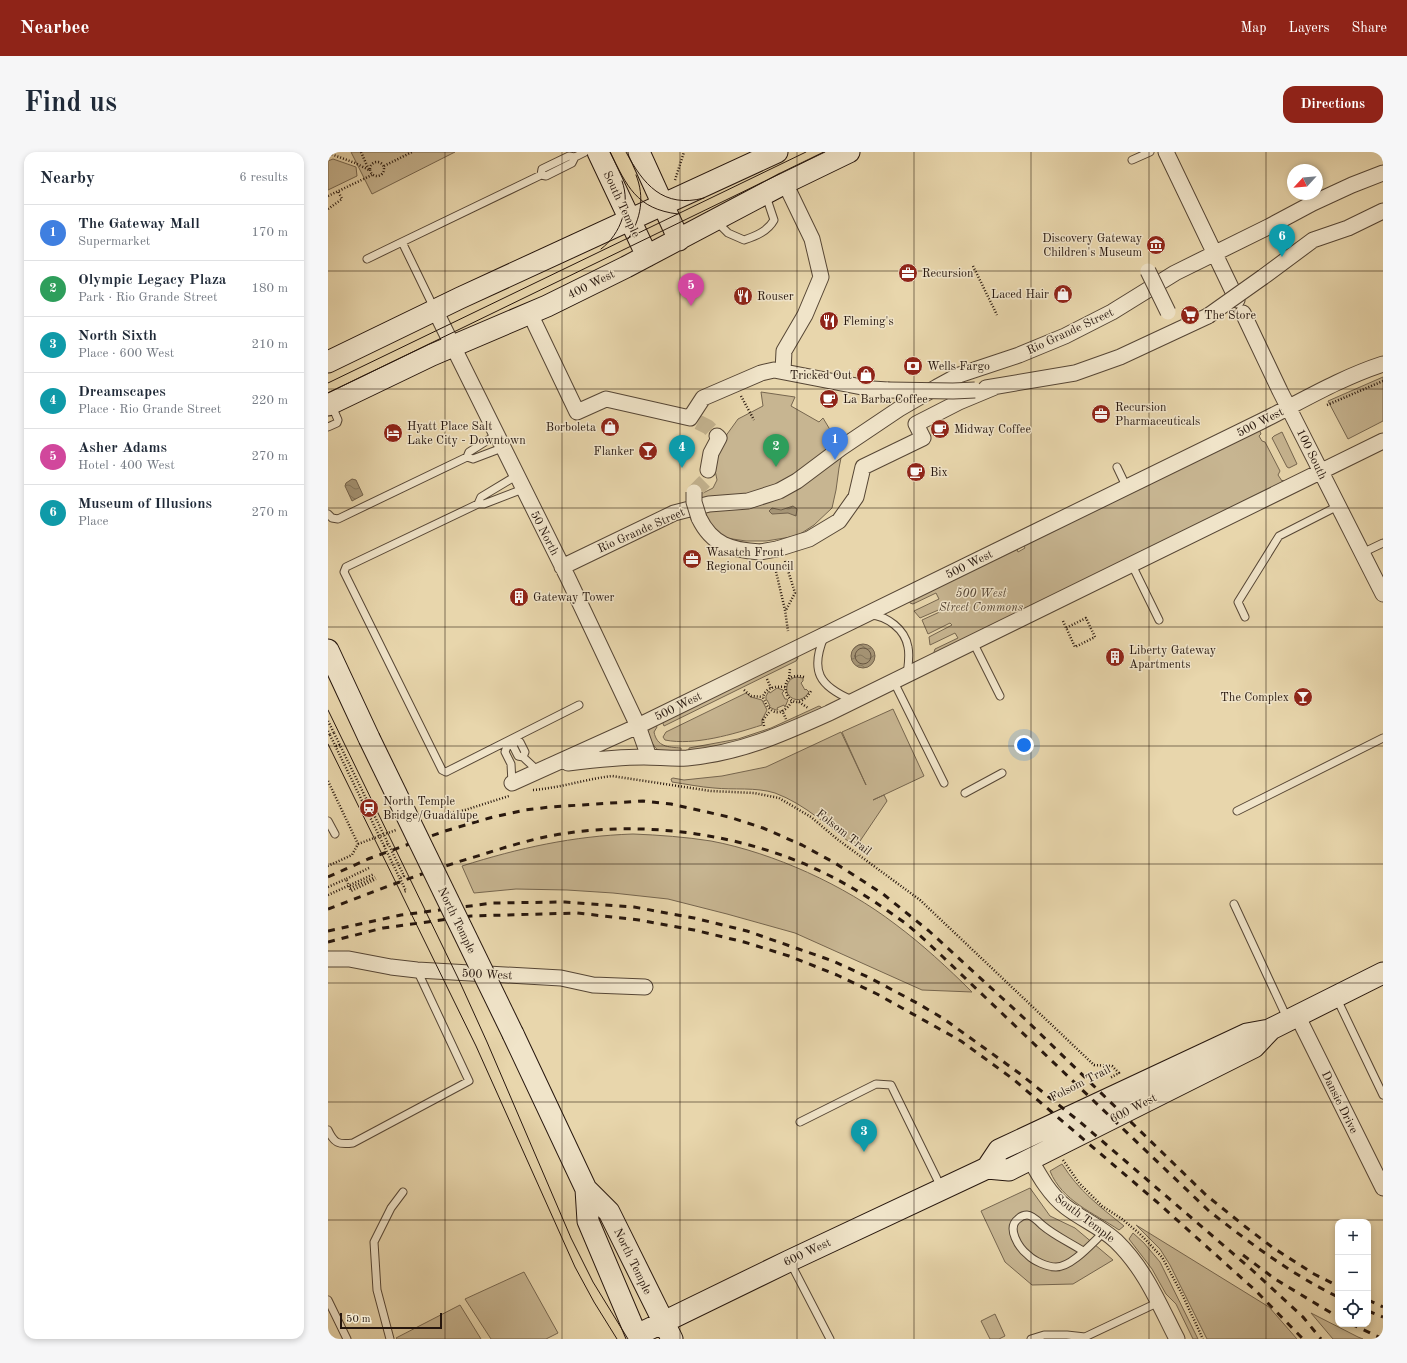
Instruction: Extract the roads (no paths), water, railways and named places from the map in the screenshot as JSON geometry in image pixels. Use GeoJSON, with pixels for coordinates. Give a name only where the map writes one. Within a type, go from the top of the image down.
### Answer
{"type":"FeatureCollection","features":[{"type":"Feature","properties":{"kind":"street","name":"South Temple"},"geometry":{"type":"LineString","coordinates":[[598,152],[647,256]]}},
{"type":"Feature","properties":{"kind":"street"},"geometry":{"type":"LineString","coordinates":[[638,152],[679,240]]}},
{"type":"Feature","properties":{"kind":"street"},"geometry":{"type":"LineString","coordinates":[[328,362],[435,310],[777,152]]}},
{"type":"Feature","properties":{"kind":"street","name":"400 West"},"geometry":{"type":"LineString","coordinates":[[329,404],[452,346],[527,316],[679,240],[785,183],[849,152]]}},
{"type":"Feature","properties":{"kind":"street","name":"100 South"},"geometry":{"type":"LineString","coordinates":[[1166,152],[1288,407],[1383,594]]}},
{"type":"Feature","properties":{"kind":"street","name":"Rio Grande Street"},"geometry":{"type":"LineString","coordinates":[[562,567],[674,513],[709,504],[748,501],[779,491],[797,481],[841,448],[900,409],[959,375],[1036,348],[1065,336],[1112,312],[1175,273],[1270,226],[1312,203],[1352,185],[1383,174]]}},
{"type":"Feature","properties":{"kind":"street"},"geometry":{"type":"LineString","coordinates":[[783,371],[784,351],[805,315],[821,277],[812,239],[785,183]]}},
{"type":"Feature","properties":{"kind":"street"},"geometry":{"type":"LineString","coordinates":[[534,322],[577,412],[606,399],[694,420],[703,398],[761,373],[774,370],[872,389],[953,391],[975,390],[1075,373],[1120,357],[1208,316],[1313,240],[1348,228],[1383,211]]}},
{"type":"Feature","properties":{"kind":"street"},"geometry":{"type":"LineString","coordinates":[[1148,271],[1177,330]]}},
{"type":"Feature","properties":{"kind":"street","name":"50 North"},"geometry":{"type":"LineString","coordinates":[[435,310],[562,567],[638,726],[649,757]]}},
{"type":"Feature","properties":{"kind":"street","name":"500 West"},"geometry":{"type":"LineString","coordinates":[[513,789],[538,772],[638,726],[1127,488],[1347,378],[1383,364]]}},
{"type":"Feature","properties":{"kind":"street"},"geometry":{"type":"LineString","coordinates":[[694,492],[694,502],[699,518],[708,533],[717,541],[728,548],[779,555],[810,539],[839,521],[856,497],[863,467],[923,438],[916,424],[959,402],[995,387]]}},
{"type":"Feature","properties":{"kind":"street"},"geometry":{"type":"LineString","coordinates":[[708,470],[711,453],[719,438],[717,436]]}},
{"type":"Feature","properties":{"kind":"street","name":"500 West"},"geometry":{"type":"LineString","coordinates":[[555,764],[615,757],[686,758],[748,747],[854,701],[1383,441]]}},
{"type":"Feature","properties":{"kind":"street","name":"North Temple"},"geometry":{"type":"LineString","coordinates":[[328,650],[586,1189],[609,1212],[668,1330]]}},
{"type":"Feature","properties":{"kind":"street","name":"500 West"},"geometry":{"type":"LineString","coordinates":[[328,959],[349,959],[417,970],[561,978],[593,985],[645,987]]}},
{"type":"Feature","properties":{"kind":"street","name":"600 West"},"geometry":{"type":"LineString","coordinates":[[987,1168],[999,1150],[1248,1034],[1286,1022],[1383,973]]}},
{"type":"Feature","properties":{"kind":"street","name":"600 West"},"geometry":{"type":"LineString","coordinates":[[634,1338],[668,1330],[789,1260],[987,1168],[1009,1170],[1254,1047],[1286,1022]]}},
{"type":"Feature","properties":{"kind":"street","name":"Dansie Drive"},"geometry":{"type":"LineString","coordinates":[[1286,1022],[1383,1188]]}},
{"type":"Feature","properties":{"kind":"street","name":"South Temple"},"geometry":{"type":"LineString","coordinates":[[1030,1159],[1041,1179],[1056,1199],[1073,1212],[1105,1231],[1134,1260],[1149,1283],[1176,1339]]}},
{"type":"Feature","properties":{"kind":"street","name":"North Temple"},"geometry":{"type":"LineString","coordinates":[[586,1189],[588,1221],[634,1338]]}},
{"type":"Feature","properties":{"kind":"lane"},"geometry":{"type":"LineString","coordinates":[[367,259],[541,175],[542,169],[554,163],[569,156],[576,157],[585,152]]}},
{"type":"Feature","properties":{"kind":"lane"},"geometry":{"type":"LineString","coordinates":[[1132,160],[1150,152]]}},
{"type":"Feature","properties":{"kind":"lane"},"geometry":{"type":"LineString","coordinates":[[716,220],[728,233],[744,240],[753,237],[770,227],[774,220],[766,194]]}},
{"type":"Feature","properties":{"kind":"lane"},"geometry":{"type":"LineString","coordinates":[[402,242],[435,310]]}},
{"type":"Feature","properties":{"kind":"lane"},"geometry":{"type":"LineString","coordinates":[[328,427],[337,423],[338,420],[329,404]]}},
{"type":"Feature","properties":{"kind":"lane"},"geometry":{"type":"LineString","coordinates":[[467,456],[472,459],[499,441]]}},
{"type":"Feature","properties":{"kind":"lane"},"geometry":{"type":"LineString","coordinates":[[328,514],[332,518],[338,519],[467,456],[469,452],[499,441]]}},
{"type":"Feature","properties":{"kind":"lane"},"geometry":{"type":"LineString","coordinates":[[1117,467],[1127,488]]}},
{"type":"Feature","properties":{"kind":"lane"},"geometry":{"type":"LineString","coordinates":[[478,504],[481,497],[520,483]]}},
{"type":"Feature","properties":{"kind":"lane"},"geometry":{"type":"LineString","coordinates":[[520,483],[484,504],[478,504],[346,567],[344,572],[442,770],[446,772],[512,741],[579,705]]}},
{"type":"Feature","properties":{"kind":"lane"},"geometry":{"type":"LineString","coordinates":[[1245,617],[1238,602],[1279,536],[1338,506]]}},
{"type":"Feature","properties":{"kind":"lane"},"geometry":{"type":"LineString","coordinates":[[1362,553],[1383,544]]}},
{"type":"Feature","properties":{"kind":"lane"},"geometry":{"type":"LineString","coordinates":[[1132,565],[1159,620]]}},
{"type":"Feature","properties":{"kind":"lane"},"geometry":{"type":"LineString","coordinates":[[864,616],[872,614],[892,622],[900,629],[905,637],[908,646],[901,678],[944,783]]}},
{"type":"Feature","properties":{"kind":"lane"},"geometry":{"type":"LineString","coordinates":[[825,635],[818,655],[818,671],[825,683],[835,692],[854,701]]}},
{"type":"Feature","properties":{"kind":"lane"},"geometry":{"type":"LineString","coordinates":[[973,642],[1000,696]]}},
{"type":"Feature","properties":{"kind":"lane"},"geometry":{"type":"LineString","coordinates":[[1237,811],[1383,738]]}},
{"type":"Feature","properties":{"kind":"lane"},"geometry":{"type":"LineString","coordinates":[[512,741],[520,742],[525,752],[523,757],[538,772]]}},
{"type":"Feature","properties":{"kind":"lane"},"geometry":{"type":"LineString","coordinates":[[512,741],[505,752],[511,764],[513,789]]}},
{"type":"Feature","properties":{"kind":"lane"},"geometry":{"type":"LineString","coordinates":[[965,793],[1002,773]]}},
{"type":"Feature","properties":{"kind":"lane"},"geometry":{"type":"LineString","coordinates":[[328,821],[335,834]]}},
{"type":"Feature","properties":{"kind":"lane"},"geometry":{"type":"LineString","coordinates":[[1234,904],[1286,1022]]}},
{"type":"Feature","properties":{"kind":"lane"},"geometry":{"type":"LineString","coordinates":[[328,1130],[333,1140],[343,1145],[353,1143],[469,1081],[417,970]]}},
{"type":"Feature","properties":{"kind":"lane"},"geometry":{"type":"LineString","coordinates":[[1336,997],[1383,1095]]}},
{"type":"Feature","properties":{"kind":"lane"},"geometry":{"type":"LineString","coordinates":[[800,1122],[876,1084],[891,1086],[942,1189]]}},
{"type":"Feature","properties":{"kind":"lane"},"geometry":{"type":"LineString","coordinates":[[390,1339],[377,1290],[374,1242],[391,1208],[403,1192]]}},
{"type":"Feature","properties":{"kind":"lane"},"geometry":{"type":"LineString","coordinates":[[1083,1252],[1051,1233],[1031,1216],[1027,1215],[1022,1217],[1013,1225],[1013,1233],[1016,1240],[1027,1255],[1039,1262],[1056,1267],[1074,1260],[1083,1252],[1105,1231]]}},
{"type":"Feature","properties":{"kind":"lane"},"geometry":{"type":"LineString","coordinates":[[789,1260],[830,1339]]}},
{"type":"Feature","properties":{"kind":"lane"},"geometry":{"type":"LineString","coordinates":[[328,1300],[347,1339]]}},
{"type":"Feature","properties":{"kind":"lane"},"geometry":{"type":"LineString","coordinates":[[1031,1339],[1044,1335],[1085,1337],[1159,1302]]}},
{"type":"Feature","properties":{"kind":"water"},"geometry":{"type":"Polygon","coordinates":[[[352,479],[356,480],[363,495],[352,501],[345,486],[346,483],[352,479]]]}},
{"type":"Feature","properties":{"kind":"water"},"geometry":{"type":"Polygon","coordinates":[[[793,506],[797,509],[796,516],[788,513],[772,514],[769,511],[772,508],[781,510],[793,506]]]}},
{"type":"Feature","properties":{"kind":"water"},"geometry":{"type":"Polygon","coordinates":[[[863,644],[872,647],[875,656],[872,665],[863,668],[854,665],[851,656],[854,647],[863,644]]]}},
{"type":"Feature","properties":{"kind":"tunnel"},"geometry":{"type":"LineString","coordinates":[[698,422],[708,427],[717,436]]}},
{"type":"Feature","properties":{"kind":"tunnel"},"geometry":{"type":"LineString","coordinates":[[694,492],[707,479],[708,470]]}},
{"type":"Feature","properties":{"kind":"tram line"},"geometry":{"type":"LineString","coordinates":[[610,152],[622,175],[635,194],[652,207],[678,214]]}},
{"type":"Feature","properties":{"kind":"tram line"},"geometry":{"type":"LineString","coordinates":[[626,152],[647,184],[666,197],[677,200],[704,198]]}},
{"type":"Feature","properties":{"kind":"tram line"},"geometry":{"type":"LineString","coordinates":[[328,383],[806,152]]}},
{"type":"Feature","properties":{"kind":"tram line"},"geometry":{"type":"LineString","coordinates":[[328,393],[825,152]]}},
{"type":"Feature","properties":{"kind":"tram line"},"geometry":{"type":"LineString","coordinates":[[628,239],[639,216],[641,200],[639,183],[636,175]]}},
{"type":"Feature","properties":{"kind":"tram line"},"geometry":{"type":"LineString","coordinates":[[601,249],[608,243],[619,227],[625,209],[625,190],[622,181]]}},
{"type":"Feature","properties":{"kind":"tram line"},"geometry":{"type":"LineString","coordinates":[[328,710],[458,978],[571,1238],[593,1282],[628,1339]]}},
{"type":"Feature","properties":{"kind":"tram line"},"geometry":{"type":"LineString","coordinates":[[328,744],[476,1046],[575,1267],[594,1302],[617,1339]]}},
{"type":"Feature","properties":{"kind":"railway"},"geometry":{"type":"LineString","coordinates":[[328,877],[368,859],[445,831],[493,817],[525,810],[550,807],[643,801],[671,804],[729,817],[763,828],[802,845],[835,863],[883,894],[929,931],[1025,1019],[1206,1195],[1272,1247],[1314,1274],[1335,1284]]}},
{"type":"Feature","properties":{"kind":"railway"},"geometry":{"type":"LineString","coordinates":[[328,909],[442,867],[524,842],[568,833],[599,830],[664,830],[729,840],[761,848],[791,859],[831,876],[885,909],[910,927],[1209,1211],[1287,1268],[1335,1295]]}},
{"type":"Feature","properties":{"kind":"railway"},"geometry":{"type":"LineString","coordinates":[[328,931],[401,915],[493,903],[565,902],[634,907],[694,918],[747,931],[833,961],[870,978],[944,1019],[1019,1073],[1080,1122],[1251,1269],[1303,1317],[1321,1339]]}},
{"type":"Feature","properties":{"kind":"railway"},"geometry":{"type":"LineString","coordinates":[[328,942],[383,928],[471,916],[577,913],[639,920],[694,930],[744,942],[789,956],[837,975],[877,994],[961,1041],[1013,1079],[1157,1202],[1256,1291],[1303,1339]]}},
{"type":"Feature","properties":{"kind":"railway"},"geometry":{"type":"LineString","coordinates":[[1243,1255],[1275,1279],[1335,1315]]}},
{"type":"Feature","properties":{"kind":"railway"},"geometry":{"type":"LineString","coordinates":[[1371,1301],[1383,1307]]}},
{"type":"Feature","properties":{"kind":"railway"},"geometry":{"type":"LineString","coordinates":[[1371,1312],[1383,1317]]}},
{"type":"Feature","properties":{"kind":"railway"},"geometry":{"type":"LineString","coordinates":[[1357,1327],[1383,1339]]}},
{"type":"Feature","properties":{"kind":"place","name":"Discovery Gateway Children's Museum"},"geometry":{"type":"Point","coordinates":[1156,245]}},
{"type":"Feature","properties":{"kind":"place","name":"Museum of Illusions"},"geometry":{"type":"Point","coordinates":[1282,257]}},
{"type":"Feature","properties":{"kind":"place","name":"Recursion"},"geometry":{"type":"Point","coordinates":[908,273]}},
{"type":"Feature","properties":{"kind":"place","name":"Laced Hair"},"geometry":{"type":"Point","coordinates":[1063,294]}},
{"type":"Feature","properties":{"kind":"place","name":"Rouser"},"geometry":{"type":"Point","coordinates":[743,296]}},
{"type":"Feature","properties":{"kind":"place","name":"Asher Adams"},"geometry":{"type":"Point","coordinates":[691,306]}},
{"type":"Feature","properties":{"kind":"place","name":"The Store"},"geometry":{"type":"Point","coordinates":[1190,315]}},
{"type":"Feature","properties":{"kind":"place","name":"Fleming's"},"geometry":{"type":"Point","coordinates":[829,321]}},
{"type":"Feature","properties":{"kind":"place","name":"Wells Fargo"},"geometry":{"type":"Point","coordinates":[913,366]}},
{"type":"Feature","properties":{"kind":"place","name":"Tricked Out"},"geometry":{"type":"Point","coordinates":[866,375]}},
{"type":"Feature","properties":{"kind":"place","name":"La Barba Coffee"},"geometry":{"type":"Point","coordinates":[829,399]}},
{"type":"Feature","properties":{"kind":"place","name":"Recursion Pharmaceuticals"},"geometry":{"type":"Point","coordinates":[1101,414]}},
{"type":"Feature","properties":{"kind":"place","name":"Borboleta"},"geometry":{"type":"Point","coordinates":[610,427]}},
{"type":"Feature","properties":{"kind":"place","name":"Midway Coffee"},"geometry":{"type":"Point","coordinates":[940,429]}},
{"type":"Feature","properties":{"kind":"place","name":"Hyatt Place Salt Lake City - Downtown"},"geometry":{"type":"Point","coordinates":[393,433]}},
{"type":"Feature","properties":{"kind":"place","name":"Flanker"},"geometry":{"type":"Point","coordinates":[648,451]}},
{"type":"Feature","properties":{"kind":"place","name":"The Gateway Mall"},"geometry":{"type":"Point","coordinates":[835,460]}},
{"type":"Feature","properties":{"kind":"place","name":"Olympic Legacy Plaza"},"geometry":{"type":"Point","coordinates":[776,467]}},
{"type":"Feature","properties":{"kind":"place","name":"Dreamscapes"},"geometry":{"type":"Point","coordinates":[682,468]}},
{"type":"Feature","properties":{"kind":"place","name":"Bix"},"geometry":{"type":"Point","coordinates":[916,472]}},
{"type":"Feature","properties":{"kind":"place","name":"Wasatch Front Regional Council"},"geometry":{"type":"Point","coordinates":[692,559]}},
{"type":"Feature","properties":{"kind":"place","name":"Gateway Tower"},"geometry":{"type":"Point","coordinates":[519,597]}},
{"type":"Feature","properties":{"kind":"place","name":"Liberty Gateway Apartments"},"geometry":{"type":"Point","coordinates":[1115,657]}},
{"type":"Feature","properties":{"kind":"place","name":"The Complex"},"geometry":{"type":"Point","coordinates":[1303,697]}},
{"type":"Feature","properties":{"kind":"place","name":"North Temple Bridge/Guadalupe"},"geometry":{"type":"Point","coordinates":[369,808]}},
{"type":"Feature","properties":{"kind":"place","name":"North Sixth"},"geometry":{"type":"Point","coordinates":[864,1152]}},
{"type":"Feature","properties":{"kind":"park label","name":"500 West Street Commons"},"geometry":{"type":"Point","coordinates":[981,600]}}]}
